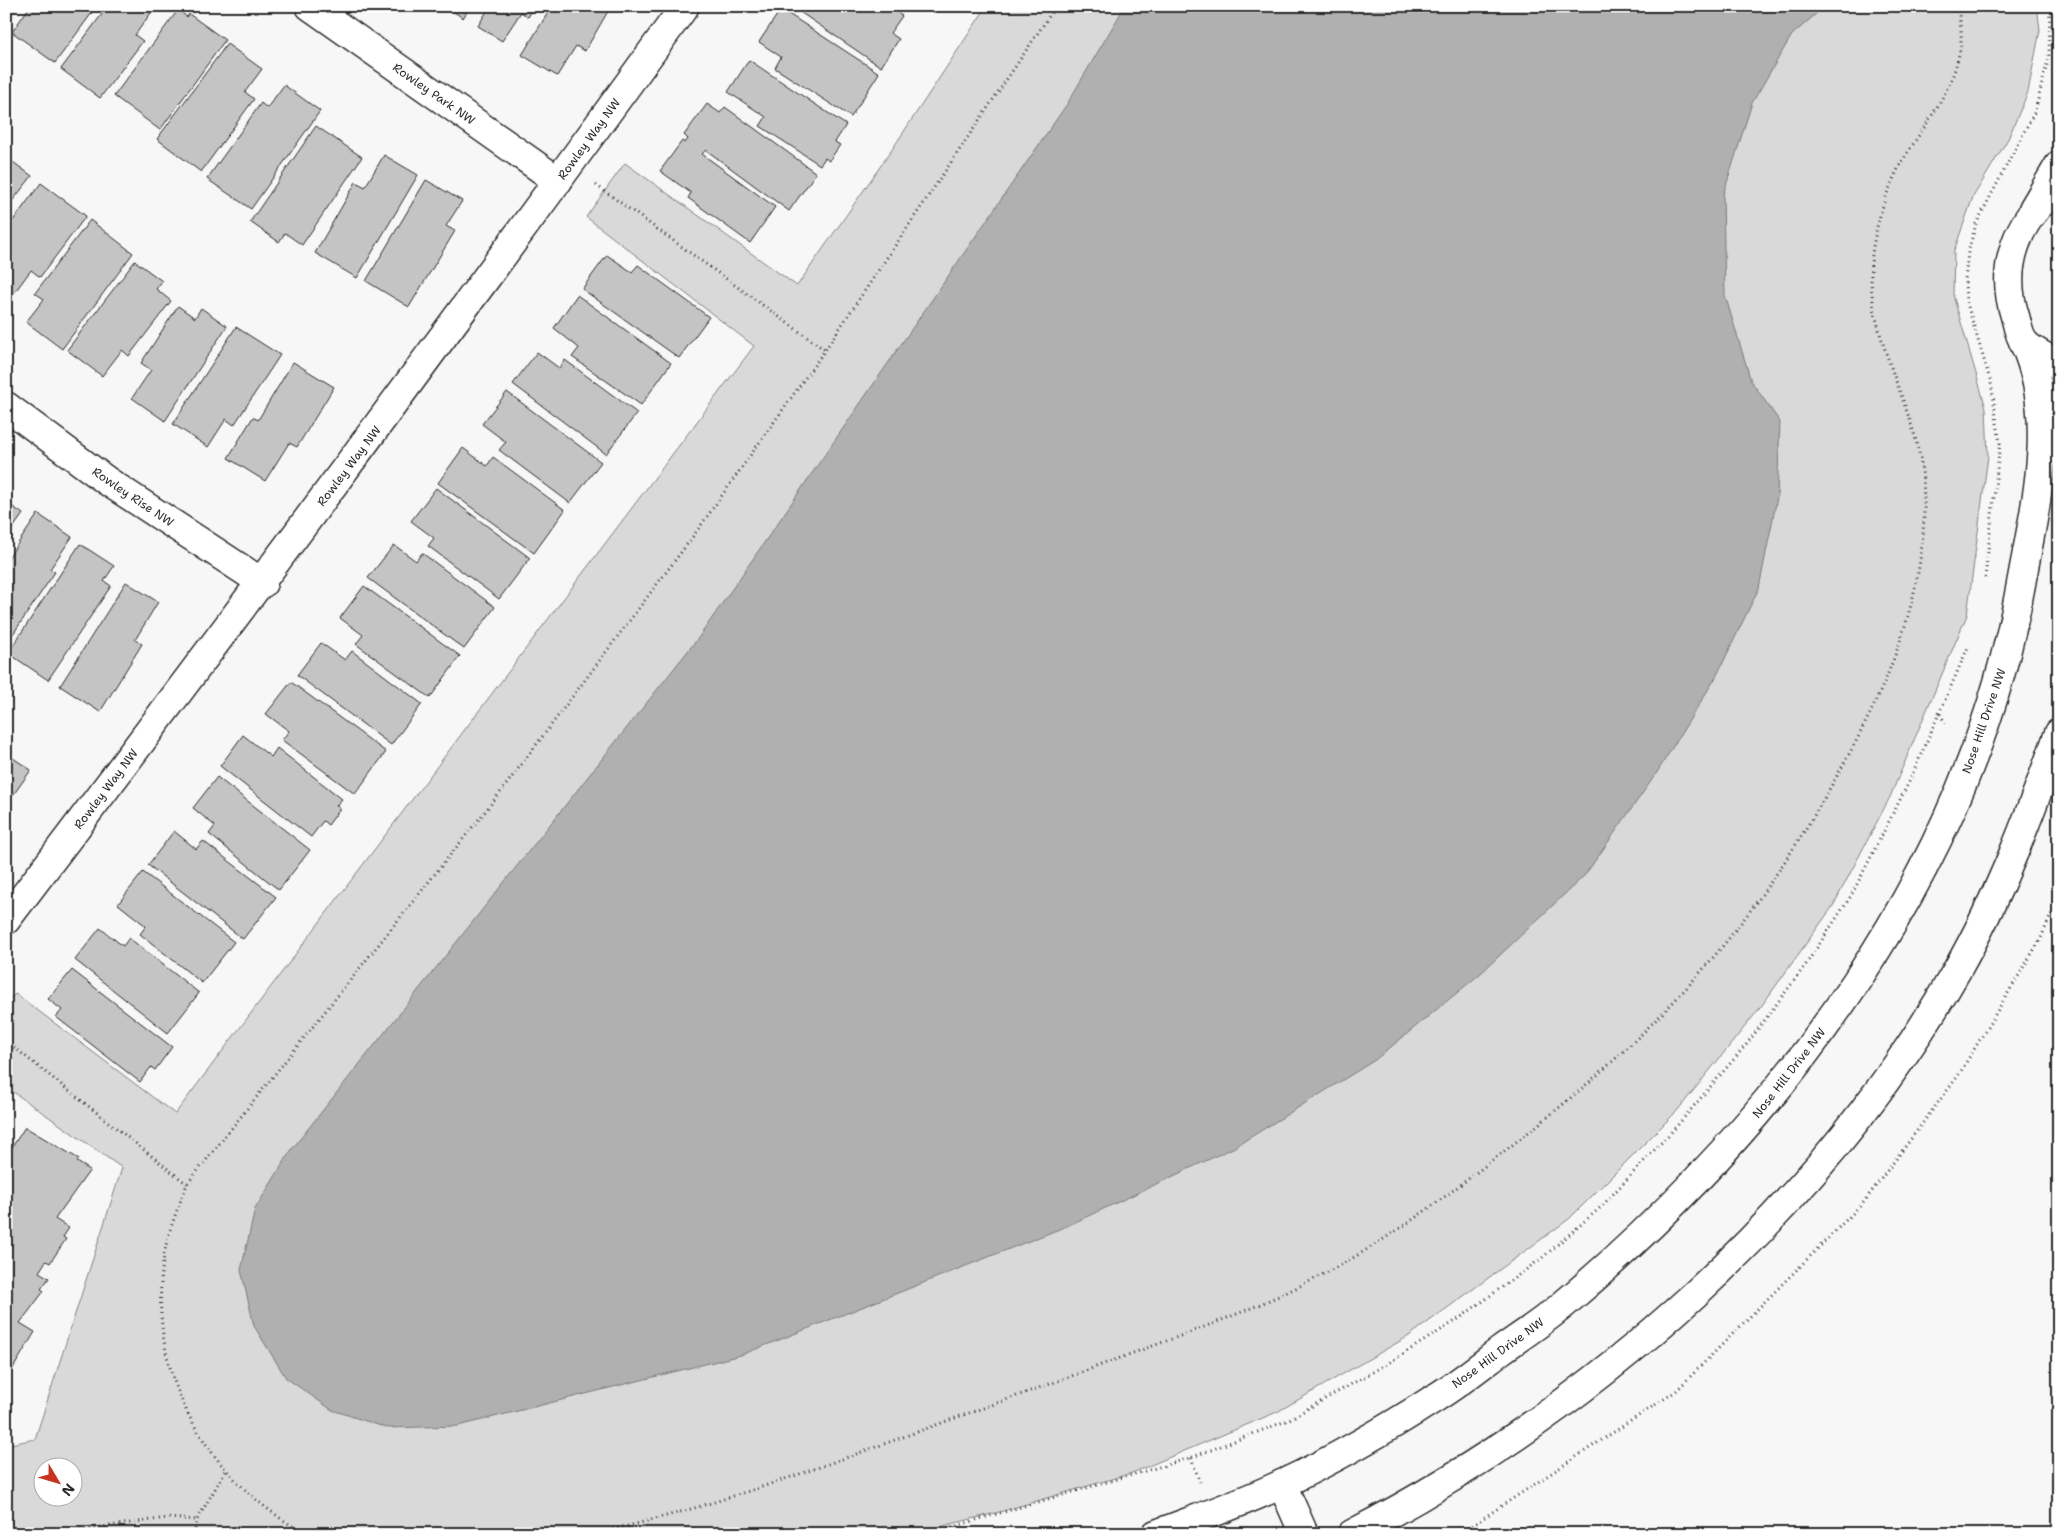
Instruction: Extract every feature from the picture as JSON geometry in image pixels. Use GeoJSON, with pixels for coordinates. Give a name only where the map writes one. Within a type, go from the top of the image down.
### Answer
{"type":"FeatureCollection","features":[{"type":"Feature","properties":{"kind":"street","name":"Rowley Park NW"},"geometry":{"type":"LineString","coordinates":[[310,6],[564,174]]}},
{"type":"Feature","properties":{"kind":"street","name":"Rowley Way NW"},"geometry":{"type":"LineString","coordinates":[[6,920],[263,583],[686,6]]}},
{"type":"Feature","properties":{"kind":"street"},"geometry":{"type":"LineString","coordinates":[[2029,217],[2059,165]]}},
{"type":"Feature","properties":{"kind":"street"},"geometry":{"type":"LineString","coordinates":[[2029,217],[2059,188]]}},
{"type":"Feature","properties":{"kind":"street","name":"Nose Hill Drive NW"},"geometry":{"type":"LineString","coordinates":[[1156,1534],[1282,1484],[1359,1443],[1438,1397],[1561,1307],[1642,1235],[1721,1154],[1771,1099],[1822,1033],[1874,953],[1923,869],[1970,765],[2003,666],[2029,539],[2041,450],[2041,420],[2036,377],[2012,306],[2009,272],[2016,238],[2029,217]]}},
{"type":"Feature","properties":{"kind":"street"},"geometry":{"type":"LineString","coordinates":[[2023,341],[2059,365]]}},
{"type":"Feature","properties":{"kind":"street","name":"Rowley Rise NW"},"geometry":{"type":"LineString","coordinates":[[6,406],[108,481],[263,583]]}},
{"type":"Feature","properties":{"kind":"street"},"geometry":{"type":"LineString","coordinates":[[1352,1534],[1442,1484],[1578,1393],[1653,1333],[1733,1258],[1820,1164],[1892,1072],[1956,971],[2002,883],[2059,732]]}},
{"type":"Feature","properties":{"kind":"street"},"geometry":{"type":"LineString","coordinates":[[1282,1484],[1304,1534]]}},
{"type":"Feature","properties":{"kind":"path"},"geometry":{"type":"LineString","coordinates":[[306,1534],[257,1502],[226,1470],[200,1436],[184,1405],[169,1368],[162,1331],[161,1291],[164,1256],[174,1217],[187,1184],[503,789],[694,535],[825,350],[1056,6]]}},
{"type":"Feature","properties":{"kind":"path"},"geometry":{"type":"LineString","coordinates":[[593,1534],[645,1523],[828,1464],[1227,1319],[1318,1278],[1424,1213],[1514,1144],[1582,1088],[1653,1023],[1707,965],[1764,891],[1819,808],[1869,718],[1900,643],[1917,580],[1925,508],[1919,451],[1902,395],[1884,351],[1874,309],[1872,256],[1880,215],[1897,170],[1942,100],[1954,70],[1961,40],[1958,6]]}},
{"type":"Feature","properties":{"kind":"path"},"geometry":{"type":"LineString","coordinates":[[1983,586],[2000,443],[1991,383],[1984,353],[1966,300],[1965,280],[1968,252],[1976,224],[2035,111],[2048,58],[2050,6]]}},
{"type":"Feature","properties":{"kind":"path"},"geometry":{"type":"LineString","coordinates":[[564,174],[825,350]]}},
{"type":"Feature","properties":{"kind":"path"},"geometry":{"type":"LineString","coordinates":[[928,1534],[1190,1458],[1286,1421],[1386,1364],[1457,1320],[1542,1258],[1601,1207],[1676,1127],[1733,1060],[1806,966],[1851,896],[1909,782],[1972,636]]}},
{"type":"Feature","properties":{"kind":"path"},"geometry":{"type":"LineString","coordinates":[[6,1041],[187,1184]]}},
{"type":"Feature","properties":{"kind":"path"},"geometry":{"type":"LineString","coordinates":[[194,1534],[197,1520],[226,1470]]}},
{"type":"Feature","properties":{"kind":"path"},"geometry":{"type":"LineString","coordinates":[[50,1534],[167,1518],[197,1520]]}},
{"type":"Feature","properties":{"kind":"shaded area"},"geometry":{"type":"Polygon","coordinates":[[[987,6],[2037,6],[2040,30],[2028,92],[2008,139],[1973,197],[1954,251],[1953,295],[1986,408],[1988,456],[1967,615],[1890,797],[1833,906],[1760,1008],[1677,1111],[1569,1219],[1409,1336],[1277,1412],[1132,1473],[996,1513],[910,1534],[6,1534],[6,1445],[35,1439],[122,1168],[6,1087],[6,1000],[16,994],[175,1114],[754,346],[586,217],[625,163],[797,286],[891,151],[987,6]]]}},
{"type":"Feature","properties":{"kind":"shaded area"},"geometry":{"type":"Polygon","coordinates":[[[1125,6],[1825,6],[1792,35],[1752,103],[1723,195],[1725,295],[1751,381],[1780,422],[1777,498],[1759,588],[1716,677],[1656,774],[1585,875],[1480,974],[1375,1060],[1233,1148],[1067,1226],[741,1355],[458,1426],[387,1428],[332,1410],[286,1378],[254,1326],[241,1270],[255,1209],[292,1149],[699,637],[1067,104],[1125,6]]]}},
{"type":"Feature","properties":{"kind":"building"},"geometry":{"type":"Polygon","coordinates":[[[6,6],[16,6],[8,20],[6,19],[6,6]]]}},
{"type":"Feature","properties":{"kind":"building"},"geometry":{"type":"Polygon","coordinates":[[[30,6],[97,6],[55,63],[12,32],[30,6]]]}},
{"type":"Feature","properties":{"kind":"building"},"geometry":{"type":"Polygon","coordinates":[[[108,6],[156,6],[135,35],[143,41],[100,98],[61,69],[108,6]]]}},
{"type":"Feature","properties":{"kind":"building"},"geometry":{"type":"Polygon","coordinates":[[[445,6],[471,6],[463,18],[445,6]]]}},
{"type":"Feature","properties":{"kind":"building"},"geometry":{"type":"Polygon","coordinates":[[[490,6],[535,6],[528,17],[521,12],[502,41],[478,26],[490,6]]]}},
{"type":"Feature","properties":{"kind":"building"},"geometry":{"type":"Polygon","coordinates":[[[552,6],[611,6],[585,51],[576,46],[557,76],[522,55],[552,6]]]}},
{"type":"Feature","properties":{"kind":"building"},"geometry":{"type":"Polygon","coordinates":[[[791,6],[888,6],[902,16],[890,33],[899,39],[881,67],[791,6]]]}},
{"type":"Feature","properties":{"kind":"building"},"geometry":{"type":"Polygon","coordinates":[[[781,9],[879,73],[851,117],[775,68],[781,57],[759,42],[781,9]]]}},
{"type":"Feature","properties":{"kind":"building"},"geometry":{"type":"Polygon","coordinates":[[[178,10],[187,17],[189,14],[225,40],[160,130],[114,96],[178,10]]]}},
{"type":"Feature","properties":{"kind":"building"},"geometry":{"type":"Polygon","coordinates":[[[227,44],[262,69],[245,92],[254,99],[201,172],[157,139],[227,44]]]}},
{"type":"Feature","properties":{"kind":"building"},"geometry":{"type":"Polygon","coordinates":[[[749,60],[846,125],[835,142],[840,145],[829,161],[825,158],[820,165],[760,126],[766,117],[728,92],[749,60]]]}},
{"type":"Feature","properties":{"kind":"building"},"geometry":{"type":"Polygon","coordinates":[[[284,85],[320,111],[251,209],[207,179],[261,103],[267,108],[284,85]]]}},
{"type":"Feature","properties":{"kind":"building"},"geometry":{"type":"Polygon","coordinates":[[[707,104],[720,113],[725,107],[816,173],[789,211],[706,150],[702,154],[775,207],[750,243],[688,198],[691,193],[660,171],[682,141],[685,143],[688,139],[684,135],[707,104]]]}},
{"type":"Feature","properties":{"kind":"building"},"geometry":{"type":"Polygon","coordinates":[[[316,126],[362,157],[302,245],[285,233],[279,242],[250,222],[316,126]]]}},
{"type":"Feature","properties":{"kind":"building"},"geometry":{"type":"Polygon","coordinates":[[[384,155],[418,175],[357,278],[315,253],[356,182],[365,187],[384,155]]]}},
{"type":"Feature","properties":{"kind":"building"},"geometry":{"type":"Polygon","coordinates":[[[6,157],[32,176],[6,209],[6,157]]]}},
{"type":"Feature","properties":{"kind":"building"},"geometry":{"type":"Polygon","coordinates":[[[426,180],[462,201],[446,226],[455,231],[409,307],[366,281],[426,180]]]}},
{"type":"Feature","properties":{"kind":"building"},"geometry":{"type":"Polygon","coordinates":[[[41,183],[86,216],[40,277],[31,270],[6,304],[6,230],[41,183]]]}},
{"type":"Feature","properties":{"kind":"building"},"geometry":{"type":"Polygon","coordinates":[[[90,220],[133,253],[62,349],[26,322],[44,299],[35,293],[90,220]]]}},
{"type":"Feature","properties":{"kind":"building"},"geometry":{"type":"Polygon","coordinates":[[[607,255],[632,272],[638,265],[709,317],[679,358],[582,289],[607,255]]]}},
{"type":"Feature","properties":{"kind":"building"},"geometry":{"type":"Polygon","coordinates":[[[135,261],[162,281],[156,289],[171,301],[129,356],[122,350],[102,376],[67,350],[135,261]]]}},
{"type":"Feature","properties":{"kind":"building"},"geometry":{"type":"Polygon","coordinates":[[[577,295],[671,363],[641,405],[572,357],[579,348],[554,328],[577,295]]]}},
{"type":"Feature","properties":{"kind":"building"},"geometry":{"type":"Polygon","coordinates":[[[178,306],[195,318],[201,308],[227,326],[165,421],[132,398],[151,370],[141,363],[178,306]]]}},
{"type":"Feature","properties":{"kind":"building"},"geometry":{"type":"Polygon","coordinates":[[[236,327],[280,355],[234,425],[226,419],[208,447],[173,424],[236,327]]]}},
{"type":"Feature","properties":{"kind":"building"},"geometry":{"type":"Polygon","coordinates":[[[537,352],[559,368],[565,360],[637,413],[606,454],[513,384],[537,352]]]}},
{"type":"Feature","properties":{"kind":"building"},"geometry":{"type":"Polygon","coordinates":[[[293,362],[334,387],[297,447],[289,443],[265,481],[228,458],[253,417],[258,420],[293,362]]]}},
{"type":"Feature","properties":{"kind":"building"},"geometry":{"type":"Polygon","coordinates":[[[507,392],[601,462],[570,503],[499,450],[506,442],[482,424],[507,392]]]}},
{"type":"Feature","properties":{"kind":"building"},"geometry":{"type":"Polygon","coordinates":[[[463,448],[487,466],[493,457],[565,510],[534,553],[438,483],[463,448]]]}},
{"type":"Feature","properties":{"kind":"building"},"geometry":{"type":"Polygon","coordinates":[[[436,488],[530,558],[499,599],[428,546],[434,538],[411,521],[436,488]]]}},
{"type":"Feature","properties":{"kind":"building"},"geometry":{"type":"Polygon","coordinates":[[[6,502],[23,514],[6,538],[6,502]]]}},
{"type":"Feature","properties":{"kind":"building"},"geometry":{"type":"Polygon","coordinates":[[[38,514],[72,537],[50,569],[55,572],[13,634],[6,630],[6,561],[38,514]]]}},
{"type":"Feature","properties":{"kind":"building"},"geometry":{"type":"Polygon","coordinates":[[[80,544],[114,566],[104,581],[111,586],[48,680],[8,653],[80,544]]]}},
{"type":"Feature","properties":{"kind":"building"},"geometry":{"type":"Polygon","coordinates":[[[394,545],[416,561],[422,553],[495,607],[464,649],[368,578],[394,545]]]}},
{"type":"Feature","properties":{"kind":"building"},"geometry":{"type":"Polygon","coordinates":[[[126,582],[158,602],[135,640],[142,644],[100,712],[60,686],[126,582]]]}},
{"type":"Feature","properties":{"kind":"building"},"geometry":{"type":"Polygon","coordinates":[[[364,586],[460,656],[430,698],[356,644],[363,635],[340,618],[364,586]]]}},
{"type":"Feature","properties":{"kind":"building"},"geometry":{"type":"Polygon","coordinates":[[[321,643],[345,660],[352,651],[422,704],[391,745],[297,675],[321,643]]]}},
{"type":"Feature","properties":{"kind":"building"},"geometry":{"type":"Polygon","coordinates":[[[291,682],[386,752],[355,794],[282,740],[289,731],[266,714],[291,682]]]}},
{"type":"Feature","properties":{"kind":"building"},"geometry":{"type":"Polygon","coordinates":[[[243,735],[271,757],[277,748],[342,799],[336,806],[340,809],[328,825],[323,821],[311,837],[220,766],[243,735]]]}},
{"type":"Feature","properties":{"kind":"building"},"geometry":{"type":"Polygon","coordinates":[[[6,757],[11,761],[13,758],[31,770],[6,805],[6,757]]]}},
{"type":"Feature","properties":{"kind":"building"},"geometry":{"type":"Polygon","coordinates":[[[217,777],[310,850],[279,890],[209,834],[215,826],[193,808],[217,777]]]}},
{"type":"Feature","properties":{"kind":"building"},"geometry":{"type":"Polygon","coordinates":[[[174,831],[196,849],[203,841],[276,897],[243,939],[148,865],[174,831]]]}},
{"type":"Feature","properties":{"kind":"building"},"geometry":{"type":"Polygon","coordinates":[[[143,872],[234,942],[202,983],[140,934],[146,926],[118,904],[143,872]]]}},
{"type":"Feature","properties":{"kind":"building"},"geometry":{"type":"Polygon","coordinates":[[[100,928],[123,946],[129,938],[199,993],[168,1033],[75,960],[100,928]]]}},
{"type":"Feature","properties":{"kind":"building"},"geometry":{"type":"Polygon","coordinates":[[[72,970],[172,1047],[155,1070],[151,1067],[140,1082],[56,1017],[62,1010],[48,999],[72,970]]]}},
{"type":"Feature","properties":{"kind":"building"},"geometry":{"type":"Polygon","coordinates":[[[25,1127],[79,1159],[77,1162],[90,1170],[55,1219],[69,1228],[63,1237],[66,1239],[50,1263],[46,1261],[39,1272],[49,1278],[41,1289],[44,1291],[20,1323],[35,1332],[12,1370],[8,1368],[6,1371],[6,1152],[9,1152],[25,1127]]]}}]}
